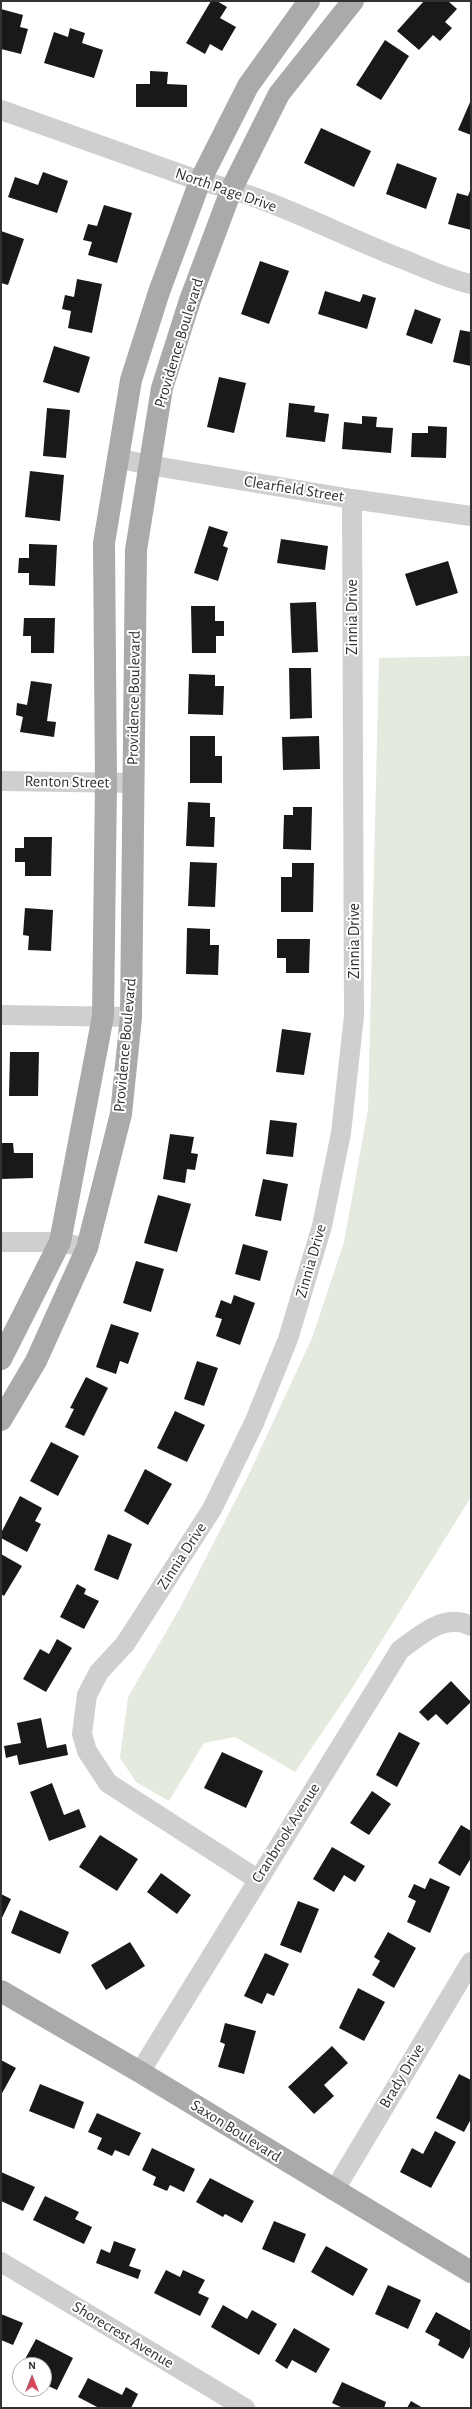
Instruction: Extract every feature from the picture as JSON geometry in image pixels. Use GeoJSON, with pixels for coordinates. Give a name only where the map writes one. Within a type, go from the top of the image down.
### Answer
{"type":"FeatureCollection","features":[{"type":"Feature","properties":{"kind":"main road","name":"Providence Boulevard"},"geometry":{"type":"LineString","coordinates":[[1,1358],[60,1242],[103,1016],[106,782],[104,542],[131,380],[159,292],[200,180],[248,86],[309,1]]}},
{"type":"Feature","properties":{"kind":"main road","name":"Providence Boulevard"},"geometry":{"type":"LineString","coordinates":[[1,1420],[36,1361],[87,1248],[121,1114],[131,1017],[136,550],[162,388],[190,300],[232,188],[279,94],[353,1]]}},
{"type":"Feature","properties":{"kind":"main road","name":"Saxon Boulevard"},"geometry":{"type":"LineString","coordinates":[[1,1991],[140,2072],[471,2272]]}},
{"type":"Feature","properties":{"kind":"street","name":"North Page Drive"},"geometry":{"type":"LineString","coordinates":[[1,110],[200,180],[232,188],[397,257],[458,281],[471,284]]}},
{"type":"Feature","properties":{"kind":"street","name":"Clearfield Street"},"geometry":{"type":"LineString","coordinates":[[117,458],[149,465],[352,499],[471,516]]}},
{"type":"Feature","properties":{"kind":"street","name":"Zinnia Drive"},"geometry":{"type":"LineString","coordinates":[[257,1879],[108,1783],[87,1751],[82,1734],[87,1695],[99,1672],[125,1644],[212,1509],[254,1423],[288,1339],[322,1226],[342,1133],[354,1016],[352,499]]}},
{"type":"Feature","properties":{"kind":"street","name":"Renton Street"},"geometry":{"type":"LineString","coordinates":[[1,781],[134,783]]}},
{"type":"Feature","properties":{"kind":"street"},"geometry":{"type":"LineString","coordinates":[[1,1015],[131,1017]]}},
{"type":"Feature","properties":{"kind":"street"},"geometry":{"type":"LineString","coordinates":[[1,1242],[60,1242],[87,1248]]}},
{"type":"Feature","properties":{"kind":"street","name":"Cranbrook Avenue"},"geometry":{"type":"LineString","coordinates":[[140,2072],[257,1879],[400,1650],[436,1625],[464,1623]]}},
{"type":"Feature","properties":{"kind":"street","name":"Brady Drive"},"geometry":{"type":"LineString","coordinates":[[334,2190],[471,1962]]}},
{"type":"Feature","properties":{"kind":"street","name":"Shorecrest Avenue"},"geometry":{"type":"LineString","coordinates":[[1,2262],[245,2408]]}},
{"type":"Feature","properties":{"kind":"shaded area"},"geometry":{"type":"Polygon","coordinates":[[[471,656],[471,1497],[349,1693],[295,1772],[235,1737],[204,1743],[169,1801],[136,1782],[120,1758],[128,1697],[180,1608],[248,1476],[312,1338],[344,1242],[368,1109],[379,658],[471,656]]]}},
{"type":"Feature","properties":{"kind":"building"},"geometry":{"type":"Polygon","coordinates":[[[211,1],[217,1],[227,7],[220,18],[236,27],[222,51],[210,44],[205,54],[186,43],[211,1]]]}},
{"type":"Feature","properties":{"kind":"building"},"geometry":{"type":"Polygon","coordinates":[[[424,1],[448,1],[457,9],[445,22],[452,28],[440,41],[433,35],[419,50],[397,31],[424,1]]]}},
{"type":"Feature","properties":{"kind":"building"},"geometry":{"type":"Polygon","coordinates":[[[1,9],[23,15],[20,27],[28,29],[21,54],[1,49],[1,9]]]}},
{"type":"Feature","properties":{"kind":"building"},"geometry":{"type":"Polygon","coordinates":[[[70,28],[85,33],[82,43],[103,50],[94,78],[44,63],[54,32],[68,37],[70,28]]]}},
{"type":"Feature","properties":{"kind":"building"},"geometry":{"type":"Polygon","coordinates":[[[385,40],[409,56],[381,100],[356,85],[385,40]]]}},
{"type":"Feature","properties":{"kind":"building"},"geometry":{"type":"Polygon","coordinates":[[[150,71],[168,72],[167,84],[187,85],[187,107],[136,107],[136,84],[150,84],[150,71]]]}},
{"type":"Feature","properties":{"kind":"building"},"geometry":{"type":"Polygon","coordinates":[[[471,100],[471,135],[458,130],[471,100]]]}},
{"type":"Feature","properties":{"kind":"building"},"geometry":{"type":"Polygon","coordinates":[[[321,128],[371,151],[354,187],[304,163],[321,128]]]}},
{"type":"Feature","properties":{"kind":"building"},"geometry":{"type":"Polygon","coordinates":[[[397,163],[437,178],[426,209],[386,194],[397,163]]]}},
{"type":"Feature","properties":{"kind":"building"},"geometry":{"type":"Polygon","coordinates":[[[43,172],[68,181],[57,213],[8,197],[15,177],[38,185],[43,172]]]}},
{"type":"Feature","properties":{"kind":"building"},"geometry":{"type":"Polygon","coordinates":[[[471,188],[471,230],[448,224],[457,193],[468,196],[471,188]]]}},
{"type":"Feature","properties":{"kind":"building"},"geometry":{"type":"Polygon","coordinates":[[[104,205],[132,213],[117,263],[88,255],[92,242],[83,240],[88,224],[97,226],[104,205]]]}},
{"type":"Feature","properties":{"kind":"building"},"geometry":{"type":"Polygon","coordinates":[[[1,231],[24,239],[8,285],[1,283],[1,231]]]}},
{"type":"Feature","properties":{"kind":"building"},"geometry":{"type":"Polygon","coordinates":[[[260,261],[289,271],[269,324],[241,314],[260,261]]]}},
{"type":"Feature","properties":{"kind":"building"},"geometry":{"type":"Polygon","coordinates":[[[77,279],[102,284],[92,333],[68,328],[71,311],[62,309],[65,295],[74,297],[77,279]]]}},
{"type":"Feature","properties":{"kind":"building"},"geometry":{"type":"Polygon","coordinates":[[[325,291],[360,302],[363,294],[376,298],[367,329],[318,314],[325,291]]]}},
{"type":"Feature","properties":{"kind":"building"},"geometry":{"type":"Polygon","coordinates":[[[415,309],[441,319],[432,344],[406,335],[415,309]]]}},
{"type":"Feature","properties":{"kind":"building"},"geometry":{"type":"Polygon","coordinates":[[[460,330],[471,332],[471,366],[453,362],[460,330]]]}},
{"type":"Feature","properties":{"kind":"building"},"geometry":{"type":"Polygon","coordinates":[[[54,346],[90,357],[79,393],[43,382],[54,346]]]}},
{"type":"Feature","properties":{"kind":"building"},"geometry":{"type":"Polygon","coordinates":[[[219,377],[246,383],[234,433],[207,427],[219,377]]]}},
{"type":"Feature","properties":{"kind":"building"},"geometry":{"type":"Polygon","coordinates":[[[289,403],[315,406],[314,412],[329,414],[325,442],[286,437],[289,403]]]}},
{"type":"Feature","properties":{"kind":"building"},"geometry":{"type":"Polygon","coordinates":[[[47,408],[70,410],[66,458],[43,456],[47,408]]]}},
{"type":"Feature","properties":{"kind":"building"},"geometry":{"type":"Polygon","coordinates":[[[362,416],[377,417],[376,427],[393,428],[391,453],[342,449],[344,422],[362,424],[362,416]]]}},
{"type":"Feature","properties":{"kind":"building"},"geometry":{"type":"Polygon","coordinates":[[[428,426],[447,427],[446,458],[411,457],[412,433],[428,433],[428,426]]]}},
{"type":"Feature","properties":{"kind":"building"},"geometry":{"type":"Polygon","coordinates":[[[30,471],[64,475],[60,521],[25,517],[30,471]]]}},
{"type":"Feature","properties":{"kind":"building"},"geometry":{"type":"Polygon","coordinates":[[[209,526],[228,532],[223,546],[228,548],[218,581],[194,573],[209,526]]]}},
{"type":"Feature","properties":{"kind":"building"},"geometry":{"type":"Polygon","coordinates":[[[281,539],[328,546],[325,570],[277,563],[281,539]]]}},
{"type":"Feature","properties":{"kind":"building"},"geometry":{"type":"Polygon","coordinates":[[[29,544],[57,545],[55,586],[29,585],[29,573],[18,573],[19,558],[29,558],[29,544]]]}},
{"type":"Feature","properties":{"kind":"building"},"geometry":{"type":"Polygon","coordinates":[[[448,561],[458,593],[416,606],[405,574],[448,561]]]}},
{"type":"Feature","properties":{"kind":"building"},"geometry":{"type":"Polygon","coordinates":[[[316,602],[318,652],[292,653],[290,603],[316,602]]]}},
{"type":"Feature","properties":{"kind":"building"},"geometry":{"type":"Polygon","coordinates":[[[191,606],[215,606],[215,621],[224,621],[224,636],[216,636],[216,653],[192,653],[191,606]]]}},
{"type":"Feature","properties":{"kind":"building"},"geometry":{"type":"Polygon","coordinates":[[[24,618],[55,618],[54,653],[31,653],[31,636],[23,636],[24,618]]]}},
{"type":"Feature","properties":{"kind":"building"},"geometry":{"type":"Polygon","coordinates":[[[289,668],[311,668],[312,718],[290,719],[289,668]]]}},
{"type":"Feature","properties":{"kind":"building"},"geometry":{"type":"Polygon","coordinates":[[[189,674],[215,675],[215,686],[224,686],[223,715],[188,714],[189,674]]]}},
{"type":"Feature","properties":{"kind":"building"},"geometry":{"type":"Polygon","coordinates":[[[31,681],[52,684],[47,721],[56,722],[54,737],[20,732],[23,717],[16,715],[17,703],[27,705],[31,681]]]}},
{"type":"Feature","properties":{"kind":"building"},"geometry":{"type":"Polygon","coordinates":[[[190,736],[215,736],[215,756],[222,756],[222,783],[190,783],[190,736]]]}},
{"type":"Feature","properties":{"kind":"building"},"geometry":{"type":"Polygon","coordinates":[[[319,736],[320,769],[283,770],[282,737],[319,736]]]}},
{"type":"Feature","properties":{"kind":"building"},"geometry":{"type":"Polygon","coordinates":[[[188,802],[210,803],[210,817],[215,817],[214,847],[186,846],[188,802]]]}},
{"type":"Feature","properties":{"kind":"building"},"geometry":{"type":"Polygon","coordinates":[[[293,807],[312,807],[311,850],[283,849],[284,815],[293,815],[293,807]]]}},
{"type":"Feature","properties":{"kind":"building"},"geometry":{"type":"Polygon","coordinates":[[[24,837],[52,837],[51,876],[25,876],[25,862],[15,862],[15,848],[24,848],[24,837]]]}},
{"type":"Feature","properties":{"kind":"building"},"geometry":{"type":"Polygon","coordinates":[[[190,862],[217,863],[215,907],[188,906],[190,862]]]}},
{"type":"Feature","properties":{"kind":"building"},"geometry":{"type":"Polygon","coordinates":[[[292,863],[314,863],[313,912],[281,912],[281,877],[292,877],[292,863]]]}},
{"type":"Feature","properties":{"kind":"building"},"geometry":{"type":"Polygon","coordinates":[[[25,908],[53,910],[51,951],[28,950],[29,936],[23,935],[25,908]]]}},
{"type":"Feature","properties":{"kind":"building"},"geometry":{"type":"Polygon","coordinates":[[[187,928],[210,929],[210,945],[219,945],[218,975],[186,974],[187,928]]]}},
{"type":"Feature","properties":{"kind":"building"},"geometry":{"type":"Polygon","coordinates":[[[277,939],[310,939],[309,973],[286,973],[286,958],[277,958],[277,939]]]}},
{"type":"Feature","properties":{"kind":"building"},"geometry":{"type":"Polygon","coordinates":[[[282,1029],[311,1033],[304,1075],[276,1072],[282,1029]]]}},
{"type":"Feature","properties":{"kind":"building"},"geometry":{"type":"Polygon","coordinates":[[[10,1052],[39,1052],[38,1096],[9,1096],[10,1052]]]}},
{"type":"Feature","properties":{"kind":"building"},"geometry":{"type":"Polygon","coordinates":[[[270,1120],[297,1123],[293,1157],[266,1154],[270,1120]]]}},
{"type":"Feature","properties":{"kind":"building"},"geometry":{"type":"Polygon","coordinates":[[[170,1134],[194,1137],[191,1153],[198,1154],[195,1170],[187,1169],[185,1183],[163,1179],[170,1134]]]}},
{"type":"Feature","properties":{"kind":"building"},"geometry":{"type":"Polygon","coordinates":[[[1,1143],[13,1143],[14,1153],[33,1153],[33,1178],[1,1179],[1,1143]]]}},
{"type":"Feature","properties":{"kind":"building"},"geometry":{"type":"Polygon","coordinates":[[[263,1179],[288,1184],[281,1221],[255,1216],[263,1179]]]}},
{"type":"Feature","properties":{"kind":"building"},"geometry":{"type":"Polygon","coordinates":[[[158,1195],[191,1204],[177,1252],[144,1243],[158,1195]]]}},
{"type":"Feature","properties":{"kind":"building"},"geometry":{"type":"Polygon","coordinates":[[[243,1244],[268,1251],[260,1281],[235,1274],[243,1244]]]}},
{"type":"Feature","properties":{"kind":"building"},"geometry":{"type":"Polygon","coordinates":[[[136,1261],[164,1269],[151,1312],[123,1303],[136,1261]]]}},
{"type":"Feature","properties":{"kind":"building"},"geometry":{"type":"Polygon","coordinates":[[[234,1295],[255,1303],[240,1345],[216,1336],[222,1319],[215,1317],[221,1300],[231,1304],[234,1295]]]}},
{"type":"Feature","properties":{"kind":"building"},"geometry":{"type":"Polygon","coordinates":[[[111,1324],[139,1333],[128,1364],[120,1361],[116,1374],[96,1367],[111,1324]]]}},
{"type":"Feature","properties":{"kind":"building"},"geometry":{"type":"Polygon","coordinates":[[[197,1361],[218,1368],[204,1406],[184,1399],[197,1361]]]}},
{"type":"Feature","properties":{"kind":"building"},"geometry":{"type":"Polygon","coordinates":[[[86,1377],[108,1388],[84,1436],[65,1427],[74,1409],[70,1408],[86,1377]]]}},
{"type":"Feature","properties":{"kind":"building"},"geometry":{"type":"Polygon","coordinates":[[[175,1411],[205,1425],[187,1462],[157,1448],[175,1411]]]}},
{"type":"Feature","properties":{"kind":"building"},"geometry":{"type":"Polygon","coordinates":[[[51,1442],[79,1456],[58,1496],[30,1481],[51,1442]]]}},
{"type":"Feature","properties":{"kind":"building"},"geometry":{"type":"Polygon","coordinates":[[[145,1469],[172,1484],[148,1525],[124,1511],[145,1469]]]}},
{"type":"Feature","properties":{"kind":"building"},"geometry":{"type":"Polygon","coordinates":[[[20,1496],[42,1508],[35,1521],[41,1524],[27,1552],[1,1538],[1,1533],[20,1496]]]}},
{"type":"Feature","properties":{"kind":"building"},"geometry":{"type":"Polygon","coordinates":[[[108,1534],[132,1544],[118,1580],[94,1570],[108,1534]]]}},
{"type":"Feature","properties":{"kind":"building"},"geometry":{"type":"Polygon","coordinates":[[[1,1554],[22,1566],[4,1596],[1,1594],[1,1554]]]}},
{"type":"Feature","properties":{"kind":"building"},"geometry":{"type":"Polygon","coordinates":[[[77,1584],[86,1589],[84,1594],[99,1601],[84,1629],[60,1617],[77,1584]]]}},
{"type":"Feature","properties":{"kind":"building"},"geometry":{"type":"Polygon","coordinates":[[[57,1639],[72,1648],[46,1692],[23,1679],[40,1649],[49,1654],[57,1639]]]}},
{"type":"Feature","properties":{"kind":"building"},"geometry":{"type":"Polygon","coordinates":[[[451,1681],[471,1702],[447,1725],[436,1714],[428,1721],[419,1712],[451,1681]]]}},
{"type":"Feature","properties":{"kind":"building"},"geometry":{"type":"Polygon","coordinates":[[[41,1718],[47,1748],[66,1744],[68,1755],[19,1765],[17,1755],[6,1758],[4,1746],[21,1743],[17,1723],[41,1718]]]}},
{"type":"Feature","properties":{"kind":"building"},"geometry":{"type":"Polygon","coordinates":[[[399,1732],[420,1743],[397,1787],[376,1775],[399,1732]]]}},
{"type":"Feature","properties":{"kind":"building"},"geometry":{"type":"Polygon","coordinates":[[[222,1752],[263,1771],[246,1808],[204,1788],[222,1752]]]}},
{"type":"Feature","properties":{"kind":"building"},"geometry":{"type":"Polygon","coordinates":[[[52,1783],[64,1815],[79,1809],[86,1827],[49,1841],[30,1792],[52,1783]]]}},
{"type":"Feature","properties":{"kind":"building"},"geometry":{"type":"Polygon","coordinates":[[[372,1791],[391,1804],[369,1835],[350,1823],[372,1791]]]}},
{"type":"Feature","properties":{"kind":"building"},"geometry":{"type":"Polygon","coordinates":[[[461,1825],[471,1831],[471,1858],[460,1876],[438,1863],[461,1825]]]}},
{"type":"Feature","properties":{"kind":"building"},"geometry":{"type":"Polygon","coordinates":[[[100,1835],[138,1859],[117,1891],[79,1867],[100,1835]]]}},
{"type":"Feature","properties":{"kind":"building"},"geometry":{"type":"Polygon","coordinates":[[[332,1847],[365,1866],[355,1882],[344,1875],[334,1892],[313,1879],[332,1847]]]}},
{"type":"Feature","properties":{"kind":"building"},"geometry":{"type":"Polygon","coordinates":[[[161,1873],[191,1895],[177,1914],[147,1892],[161,1873]]]}},
{"type":"Feature","properties":{"kind":"building"},"geometry":{"type":"Polygon","coordinates":[[[430,1878],[450,1887],[430,1933],[407,1922],[416,1901],[408,1897],[414,1884],[425,1889],[430,1878]]]}},
{"type":"Feature","properties":{"kind":"building"},"geometry":{"type":"Polygon","coordinates":[[[1,1894],[11,1899],[1,1920],[1,1894]]]}},
{"type":"Feature","properties":{"kind":"building"},"geometry":{"type":"Polygon","coordinates":[[[298,1901],[319,1909],[301,1953],[280,1945],[298,1901]]]}},
{"type":"Feature","properties":{"kind":"building"},"geometry":{"type":"Polygon","coordinates":[[[20,1910],[69,1932],[60,1954],[11,1933],[20,1910]]]}},
{"type":"Feature","properties":{"kind":"building"},"geometry":{"type":"Polygon","coordinates":[[[388,1932],[416,1948],[394,1988],[372,1975],[380,1961],[374,1957],[388,1932]]]}},
{"type":"Feature","properties":{"kind":"building"},"geometry":{"type":"Polygon","coordinates":[[[130,1942],[145,1966],[106,1990],[91,1965],[130,1942]]]}},
{"type":"Feature","properties":{"kind":"building"},"geometry":{"type":"Polygon","coordinates":[[[265,1953],[289,1964],[274,1996],[267,1993],[262,2004],[244,1996],[265,1953]]]}},
{"type":"Feature","properties":{"kind":"building"},"geometry":{"type":"Polygon","coordinates":[[[358,1988],[385,2002],[364,2041],[339,2028],[358,1988]]]}},
{"type":"Feature","properties":{"kind":"building"},"geometry":{"type":"Polygon","coordinates":[[[225,2023],[256,2031],[244,2074],[218,2067],[225,2044],[220,2042],[225,2023]]]}},
{"type":"Feature","properties":{"kind":"building"},"geometry":{"type":"Polygon","coordinates":[[[332,2046],[348,2063],[324,2085],[334,2096],[314,2114],[288,2087],[332,2046]]]}},
{"type":"Feature","properties":{"kind":"building"},"geometry":{"type":"Polygon","coordinates":[[[1,2060],[16,2068],[1,2095],[1,2060]]]}},
{"type":"Feature","properties":{"kind":"building"},"geometry":{"type":"Polygon","coordinates":[[[459,2074],[471,2080],[471,2119],[464,2132],[436,2118],[459,2074]]]}},
{"type":"Feature","properties":{"kind":"building"},"geometry":{"type":"Polygon","coordinates":[[[40,2084],[84,2102],[74,2129],[29,2111],[40,2084]]]}},
{"type":"Feature","properties":{"kind":"building"},"geometry":{"type":"Polygon","coordinates":[[[97,2113],[141,2133],[129,2156],[115,2150],[112,2156],[97,2149],[102,2138],[88,2132],[97,2113]]]}},
{"type":"Feature","properties":{"kind":"building"},"geometry":{"type":"Polygon","coordinates":[[[435,2131],[456,2142],[431,2188],[400,2172],[412,2148],[423,2154],[435,2131]]]}},
{"type":"Feature","properties":{"kind":"building"},"geometry":{"type":"Polygon","coordinates":[[[152,2148],[195,2169],[184,2192],[170,2185],[167,2191],[153,2185],[156,2177],[142,2170],[152,2148]]]}},
{"type":"Feature","properties":{"kind":"building"},"geometry":{"type":"Polygon","coordinates":[[[1,2172],[35,2187],[23,2211],[1,2201],[1,2172]]]}},
{"type":"Feature","properties":{"kind":"building"},"geometry":{"type":"Polygon","coordinates":[[[210,2178],[254,2201],[242,2223],[225,2214],[223,2217],[196,2202],[210,2178]]]}},
{"type":"Feature","properties":{"kind":"building"},"geometry":{"type":"Polygon","coordinates":[[[45,2196],[79,2212],[75,2219],[92,2227],[84,2244],[33,2220],[45,2196]]]}},
{"type":"Feature","properties":{"kind":"building"},"geometry":{"type":"Polygon","coordinates":[[[274,2221],[306,2234],[294,2263],[262,2249],[274,2221]]]}},
{"type":"Feature","properties":{"kind":"building"},"geometry":{"type":"Polygon","coordinates":[[[114,2241],[136,2249],[129,2266],[141,2270],[138,2279],[96,2263],[101,2249],[110,2253],[114,2241]]]}},
{"type":"Feature","properties":{"kind":"building"},"geometry":{"type":"Polygon","coordinates":[[[326,2246],[368,2269],[353,2296],[311,2272],[326,2246]]]}},
{"type":"Feature","properties":{"kind":"building"},"geometry":{"type":"Polygon","coordinates":[[[166,2270],[180,2277],[183,2270],[205,2280],[198,2293],[209,2298],[200,2316],[154,2293],[166,2270]]]}},
{"type":"Feature","properties":{"kind":"building"},"geometry":{"type":"Polygon","coordinates":[[[388,2285],[421,2300],[408,2329],[375,2314],[388,2285]]]}},
{"type":"Feature","properties":{"kind":"building"},"geometry":{"type":"Polygon","coordinates":[[[223,2305],[247,2319],[252,2310],[277,2324],[259,2355],[211,2327],[223,2305]]]}},
{"type":"Feature","properties":{"kind":"building"},"geometry":{"type":"Polygon","coordinates":[[[436,2312],[471,2331],[471,2345],[463,2359],[438,2345],[440,2340],[425,2332],[436,2312]]]}},
{"type":"Feature","properties":{"kind":"building"},"geometry":{"type":"Polygon","coordinates":[[[1,2314],[23,2323],[13,2345],[1,2340],[1,2314]]]}},
{"type":"Feature","properties":{"kind":"building"},"geometry":{"type":"Polygon","coordinates":[[[294,2328],[330,2349],[316,2373],[292,2360],[287,2369],[275,2361],[294,2328]]]}},
{"type":"Feature","properties":{"kind":"building"},"geometry":{"type":"Polygon","coordinates":[[[36,2339],[73,2358],[57,2390],[52,2388],[52,2357],[26,2357],[36,2339]]]}},
{"type":"Feature","properties":{"kind":"building"},"geometry":{"type":"Polygon","coordinates":[[[88,2378],[122,2395],[126,2387],[138,2394],[131,2408],[99,2408],[78,2397],[88,2378]]]}},
{"type":"Feature","properties":{"kind":"building"},"geometry":{"type":"Polygon","coordinates":[[[342,2382],[386,2402],[384,2408],[343,2408],[332,2403],[342,2382]]]}},
{"type":"Feature","properties":{"kind":"building"},"geometry":{"type":"Polygon","coordinates":[[[411,2401],[423,2408],[407,2408],[411,2401]]]}}]}
